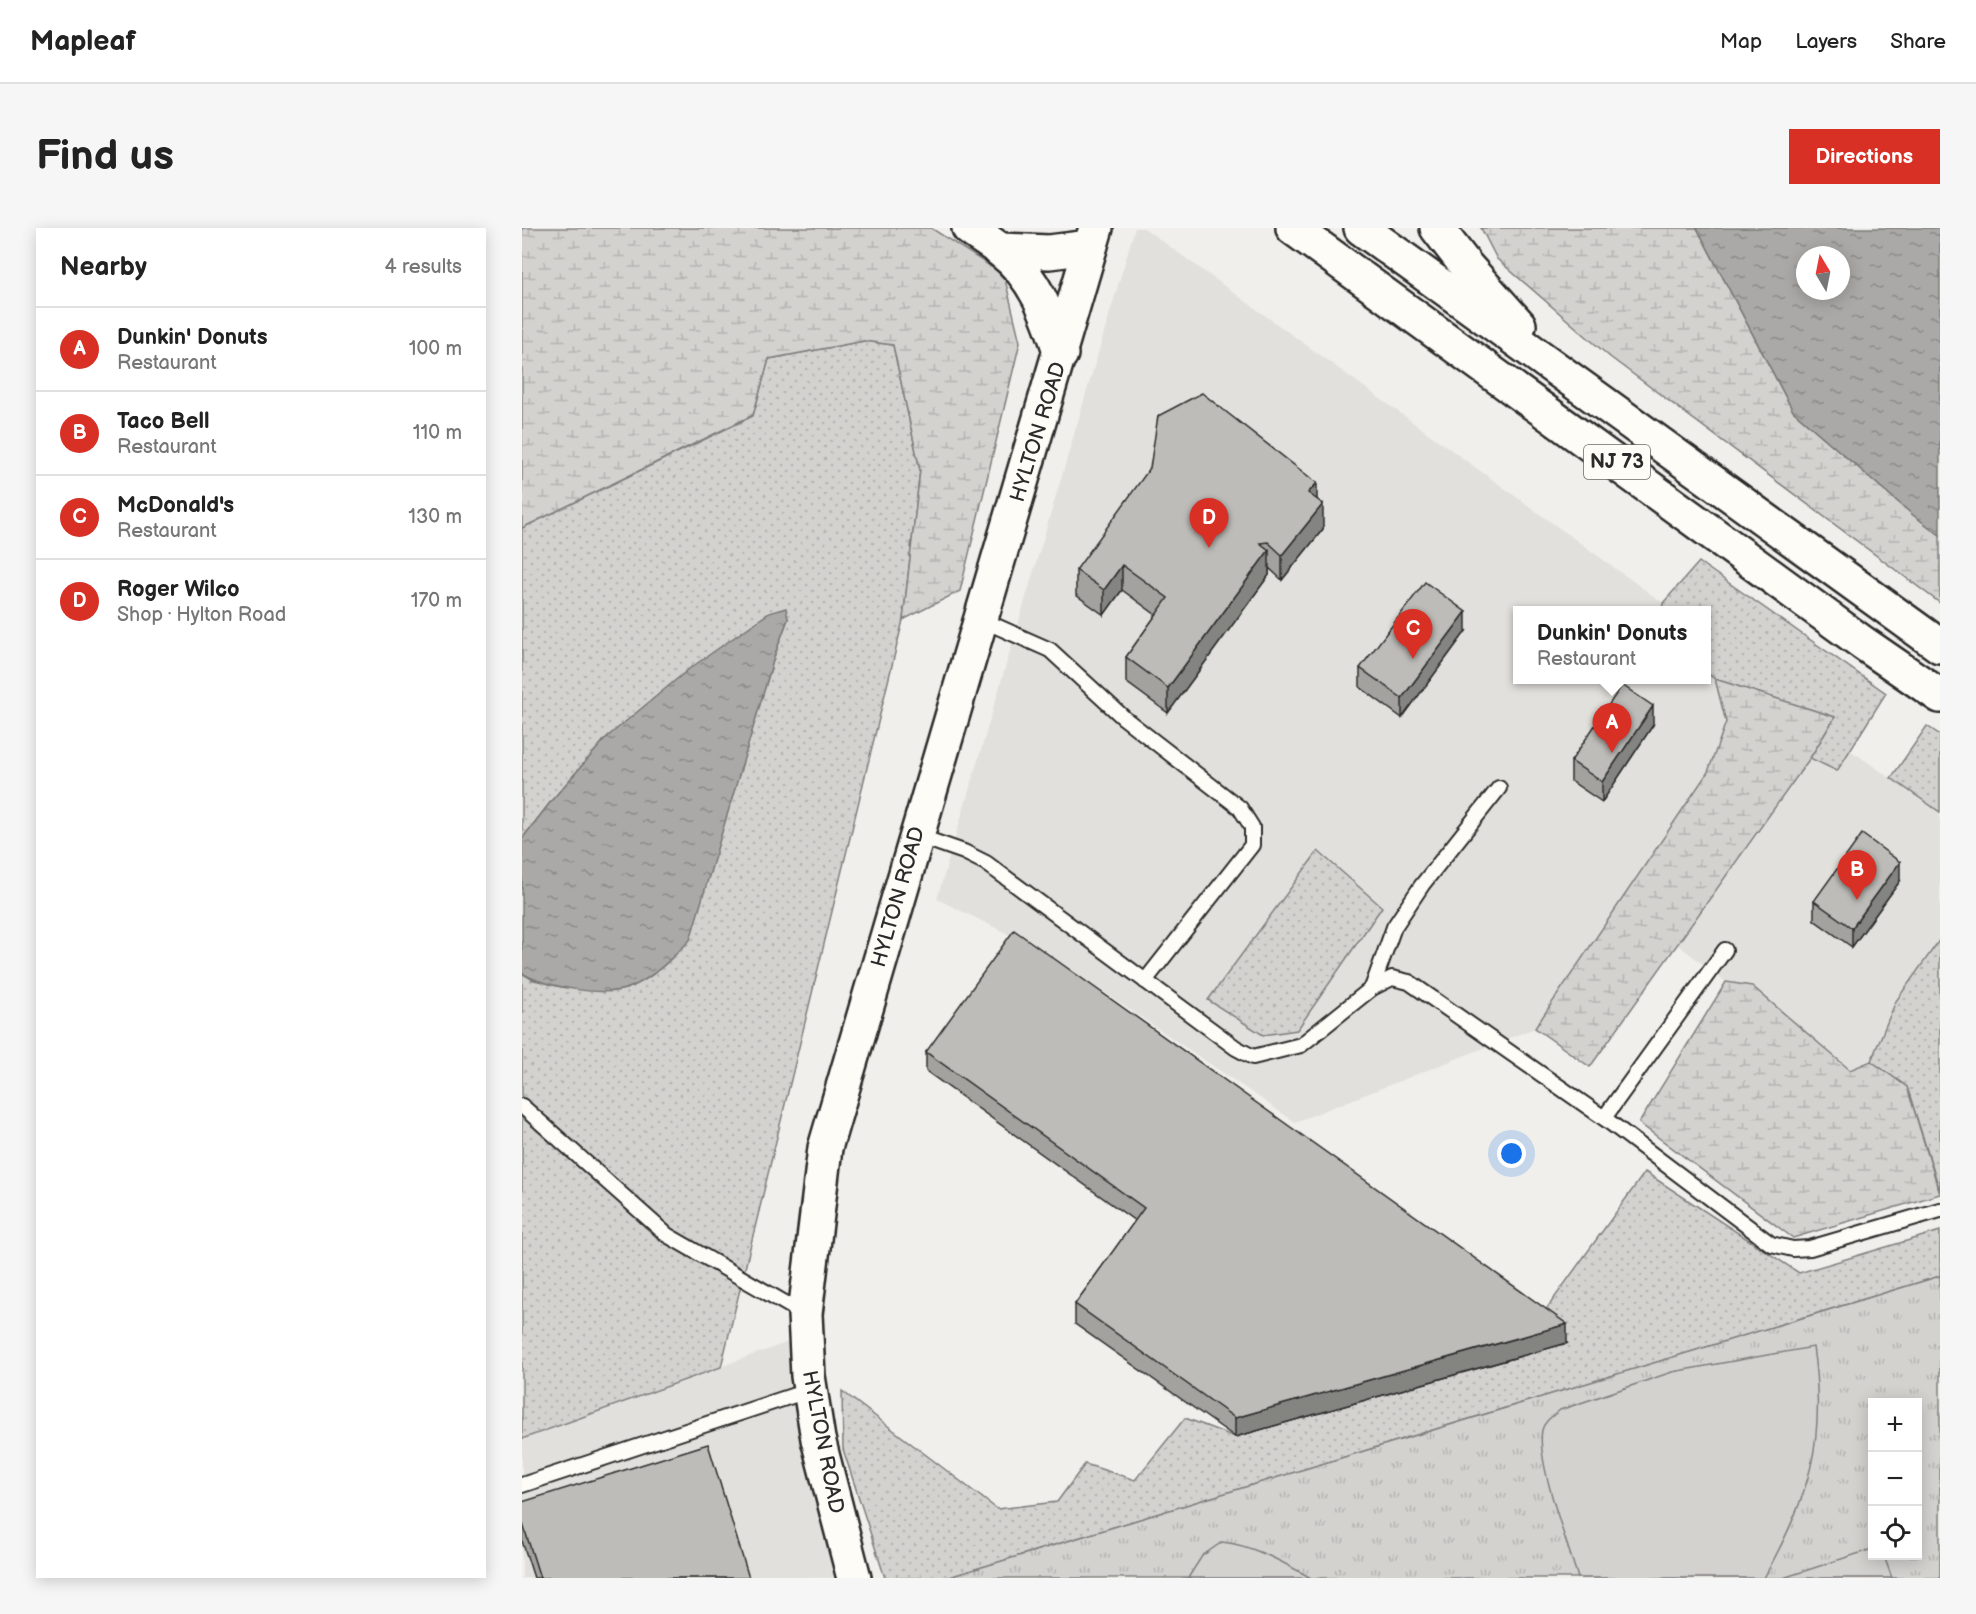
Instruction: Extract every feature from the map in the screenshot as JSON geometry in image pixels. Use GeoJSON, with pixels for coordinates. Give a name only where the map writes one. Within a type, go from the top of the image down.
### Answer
{"type":"FeatureCollection","features":[{"type":"Feature","properties":{"kind":"main road"},"geometry":{"type":"LineString","coordinates":[[969,228],[1001,250],[1031,282],[1042,300],[1061,354]]}},
{"type":"Feature","properties":{"kind":"main road","name":"NJ 73"},"geometry":{"type":"LineString","coordinates":[[1293,228],[1863,643],[1940,696]]}},
{"type":"Feature","properties":{"kind":"main road","name":"NJ 73"},"geometry":{"type":"LineString","coordinates":[[1361,228],[1940,646]]}},
{"type":"Feature","properties":{"kind":"main road"},"geometry":{"type":"LineString","coordinates":[[1437,228],[1467,267],[1565,375]]}},
{"type":"Feature","properties":{"kind":"main road"},"geometry":{"type":"LineString","coordinates":[[1001,250],[1049,252],[1093,237]]}},
{"type":"Feature","properties":{"kind":"main road","name":"HYLTON ROAD"},"geometry":{"type":"LineString","coordinates":[[854,1578],[818,1439],[810,1390],[805,1314],[825,1148],[980,619],[1061,354],[1093,237]]}},
{"type":"Feature","properties":{"kind":"lane"},"geometry":{"type":"LineString","coordinates":[[980,619],[1050,650],[1124,718],[1240,808],[1252,828],[1252,845],[1238,867],[1145,981]]}},
{"type":"Feature","properties":{"kind":"lane"},"geometry":{"type":"LineString","coordinates":[[1372,988],[1394,927],[1422,885],[1499,788]]}},
{"type":"Feature","properties":{"kind":"lane"},"geometry":{"type":"LineString","coordinates":[[916,835],[964,852],[986,863],[1236,1048],[1252,1057],[1301,1045],[1372,988],[1392,978],[1409,982],[1604,1119],[1772,1244],[1793,1249],[1810,1248],[1940,1210]]}},
{"type":"Feature","properties":{"kind":"lane"},"geometry":{"type":"LineString","coordinates":[[1604,1119],[1725,950]]}},
{"type":"Feature","properties":{"kind":"lane"},"geometry":{"type":"LineString","coordinates":[[522,1106],[668,1235],[805,1314]]}},
{"type":"Feature","properties":{"kind":"lane"},"geometry":{"type":"LineString","coordinates":[[522,1485],[810,1390]]}},
{"type":"Feature","properties":{"kind":"shaded area"},"geometry":{"type":"Polygon","coordinates":[[[1135,228],[1144,228],[1663,603],[1663,606],[1513,606],[1513,684],[1711,684],[1711,676],[1715,679],[1726,722],[1708,772],[1535,1028],[1295,1122],[1045,952],[937,899],[1135,228]]]}},
{"type":"Feature","properties":{"kind":"shaded area"},"geometry":{"type":"Polygon","coordinates":[[[1850,750],[1940,812],[1940,939],[1896,1001],[1871,1061],[1850,1071],[1752,986],[1726,982],[1677,944],[1810,758],[1837,771],[1850,750]]]}},
{"type":"Feature","properties":{"kind":"shaded area"},"geometry":{"type":"Polygon","coordinates":[[[805,1336],[854,1578],[522,1578],[522,1439],[805,1336]]]}},
{"type":"Feature","properties":{"kind":"green space"},"geometry":{"type":"Polygon","coordinates":[[[522,228],[931,228],[1004,275],[1020,342],[960,591],[903,620],[920,470],[893,345],[864,341],[769,359],[753,415],[522,528],[522,228]]]}},
{"type":"Feature","properties":{"kind":"green space"},"geometry":{"type":"Polygon","coordinates":[[[1481,228],[1697,228],[1793,411],[1913,515],[1940,535],[1940,603],[1610,357],[1497,259],[1481,228]]]}},
{"type":"Feature","properties":{"kind":"green space"},"geometry":{"type":"Polygon","coordinates":[[[864,341],[893,345],[920,470],[903,620],[721,1367],[522,1439],[522,973],[533,980],[569,987],[621,990],[655,973],[689,940],[775,654],[788,619],[607,737],[552,800],[522,839],[522,528],[753,416],[769,359],[864,341]]]}},
{"type":"Feature","properties":{"kind":"green space"},"geometry":{"type":"Polygon","coordinates":[[[1699,562],[1886,693],[1837,771],[1810,758],[1835,717],[1715,679],[1711,676],[1711,606],[1663,606],[1699,562]]]}},
{"type":"Feature","properties":{"kind":"green space"},"geometry":{"type":"Polygon","coordinates":[[[1715,679],[1835,717],[1810,758],[1590,1067],[1535,1028],[1708,772],[1726,722],[1715,679]]]}},
{"type":"Feature","properties":{"kind":"green space"},"geometry":{"type":"Polygon","coordinates":[[[1927,726],[1940,735],[1940,812],[1891,778],[1927,726]]]}},
{"type":"Feature","properties":{"kind":"green space"},"geometry":{"type":"Polygon","coordinates":[[[1318,851],[1382,907],[1297,1030],[1263,1035],[1208,1000],[1318,851]]]}},
{"type":"Feature","properties":{"kind":"green space"},"geometry":{"type":"Polygon","coordinates":[[[1940,939],[1940,1191],[1907,1087],[1871,1061],[1896,1001],[1940,939]]]}},
{"type":"Feature","properties":{"kind":"green space"},"geometry":{"type":"Polygon","coordinates":[[[1726,982],[1752,986],[1850,1070],[1871,1061],[1907,1087],[1940,1194],[1793,1238],[1639,1123],[1726,982]]]}},
{"type":"Feature","properties":{"kind":"green space"},"geometry":{"type":"Polygon","coordinates":[[[1645,1172],[1799,1273],[1940,1231],[1940,1276],[946,1578],[885,1578],[843,1449],[842,1391],[997,1509],[1057,1502],[1085,1464],[1135,1480],[1185,1418],[1235,1437],[1566,1343],[1537,1322],[1645,1172]]]}},
{"type":"Feature","properties":{"kind":"green space"},"geometry":{"type":"Polygon","coordinates":[[[1940,1276],[1940,1578],[946,1578],[1940,1276]]]}},
{"type":"Feature","properties":{"kind":"green space"},"geometry":{"type":"Polygon","coordinates":[[[1813,1347],[1818,1412],[1811,1467],[1793,1520],[1764,1578],[1578,1578],[1554,1503],[1544,1462],[1541,1444],[1542,1430],[1549,1419],[1560,1410],[1672,1372],[1813,1347]]]}},
{"type":"Feature","properties":{"kind":"green space"},"geometry":{"type":"Polygon","coordinates":[[[1222,1542],[1257,1551],[1311,1578],[1188,1578],[1202,1556],[1222,1542]]]}},
{"type":"Feature","properties":{"kind":"green space"},"geometry":{"type":"Polygon","coordinates":[[[1868,1550],[1868,1560],[1885,1560],[1892,1578],[1783,1578],[1868,1550]]]}},
{"type":"Feature","properties":{"kind":"water"},"geometry":{"type":"Polygon","coordinates":[[[1697,228],[1940,228],[1940,535],[1913,515],[1793,411],[1697,228]]]}},
{"type":"Feature","properties":{"kind":"water"},"geometry":{"type":"Polygon","coordinates":[[[786,608],[788,619],[775,654],[690,940],[648,978],[620,990],[576,989],[545,983],[522,973],[522,839],[552,800],[607,737],[689,669],[769,613],[786,608]]]}},
{"type":"Feature","properties":{"kind":"building"},"geometry":{"type":"Polygon","coordinates":[[[1202,393],[1317,483],[1308,493],[1323,504],[1282,555],[1268,542],[1260,543],[1269,550],[1168,688],[1126,657],[1168,598],[1122,565],[1104,590],[1076,570],[1150,468],[1158,416],[1202,393]]]}},
{"type":"Feature","properties":{"kind":"building"},"geometry":{"type":"Polygon","coordinates":[[[1425,582],[1466,612],[1402,698],[1360,668],[1425,582]]]}},
{"type":"Feature","properties":{"kind":"building"},"geometry":{"type":"Polygon","coordinates":[[[1622,685],[1653,706],[1602,782],[1571,761],[1622,685]]]}},
{"type":"Feature","properties":{"kind":"building"},"geometry":{"type":"Polygon","coordinates":[[[1862,834],[1900,862],[1852,928],[1814,901],[1862,834]]]}},
{"type":"Feature","properties":{"kind":"building"},"geometry":{"type":"Polygon","coordinates":[[[1014,930],[1567,1324],[1235,1418],[1075,1304],[1144,1208],[926,1052],[1014,930]]]}},
{"type":"Feature","properties":{"kind":"building"},"geometry":{"type":"Polygon","coordinates":[[[708,1444],[749,1578],[540,1578],[522,1521],[522,1502],[708,1444]]]}},
{"type":"Feature","properties":{"kind":"place","name":"Roger Wilco"},"geometry":{"type":"Point","coordinates":[1209,548]}},
{"type":"Feature","properties":{"kind":"place","name":"McDonald's"},"geometry":{"type":"Point","coordinates":[1413,659]}},
{"type":"Feature","properties":{"kind":"place","name":"Dunkin' Donuts"},"geometry":{"type":"Point","coordinates":[1612,753]}},
{"type":"Feature","properties":{"kind":"place","name":"Taco Bell"},"geometry":{"type":"Point","coordinates":[1857,900]}}]}
